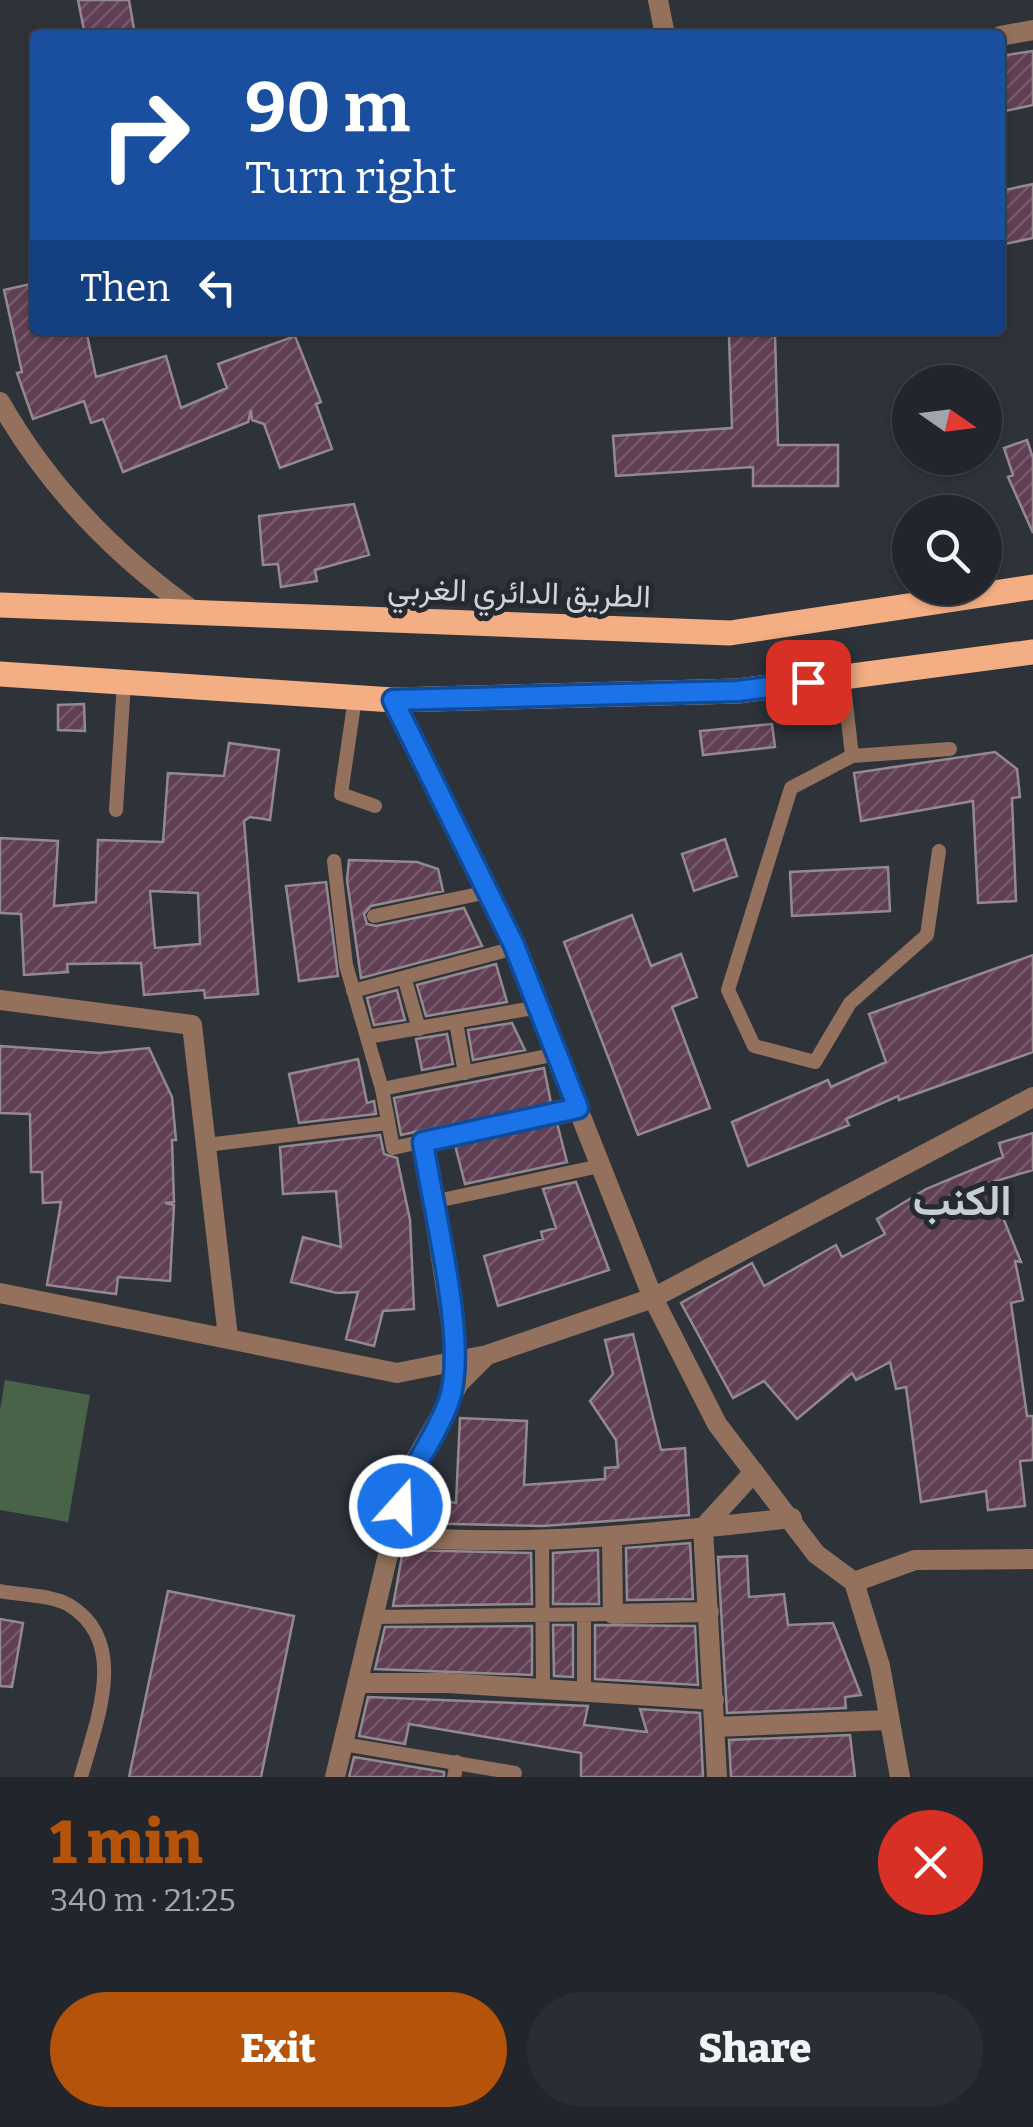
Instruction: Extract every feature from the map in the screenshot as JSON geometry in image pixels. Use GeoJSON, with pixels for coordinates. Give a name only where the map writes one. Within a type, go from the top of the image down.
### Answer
{"type":"FeatureCollection","features":[{"type":"Feature","properties":{"kind":"main road","name":"الطريق الدائري الغربي"},"geometry":{"type":"LineString","coordinates":[[0,605],[730,633],[1033,587]]}},
{"type":"Feature","properties":{"kind":"main road"},"geometry":{"type":"LineString","coordinates":[[0,674],[393,700],[738,691],[1033,652]]}},
{"type":"Feature","properties":{"kind":"street"},"geometry":{"type":"LineString","coordinates":[[658,0],[664,30]]}},
{"type":"Feature","properties":{"kind":"street"},"geometry":{"type":"LineString","coordinates":[[1005,35],[1033,30]]}},
{"type":"Feature","properties":{"kind":"street"},"geometry":{"type":"LineString","coordinates":[[0,402],[46,474],[78,513],[153,583],[195,612]]}},
{"type":"Feature","properties":{"kind":"street"},"geometry":{"type":"LineString","coordinates":[[393,700],[514,948],[652,1298],[717,1424],[816,1554],[854,1582],[880,1666],[900,1777]]}},
{"type":"Feature","properties":{"kind":"street"},"geometry":{"type":"LineString","coordinates":[[0,1000],[192,1024],[228,1337]]}},
{"type":"Feature","properties":{"kind":"street"},"geometry":{"type":"LineString","coordinates":[[0,1293],[397,1372],[456,1361],[487,1355],[652,1298],[1033,1097]]}},
{"type":"Feature","properties":{"kind":"street"},"geometry":{"type":"LineString","coordinates":[[423,1142],[456,1361],[449,1402]]}},
{"type":"Feature","properties":{"kind":"street"},"geometry":{"type":"LineString","coordinates":[[335,1777],[408,1475],[459,1384],[487,1355]]}},
{"type":"Feature","properties":{"kind":"street"},"geometry":{"type":"LineString","coordinates":[[718,1777],[703,1528],[754,1472]]}},
{"type":"Feature","properties":{"kind":"street"},"geometry":{"type":"LineString","coordinates":[[393,1536],[467,1542],[612,1537],[792,1518]]}},
{"type":"Feature","properties":{"kind":"street"},"geometry":{"type":"LineString","coordinates":[[612,1537],[614,1614],[709,1612]]}},
{"type":"Feature","properties":{"kind":"street"},"geometry":{"type":"LineString","coordinates":[[854,1582],[915,1560],[1033,1559]]}},
{"type":"Feature","properties":{"kind":"street"},"geometry":{"type":"LineString","coordinates":[[358,1683],[714,1700]]}},
{"type":"Feature","properties":{"kind":"street"},"geometry":{"type":"LineString","coordinates":[[715,1726],[888,1720]]}},
{"type":"Feature","properties":{"kind":"lane"},"geometry":{"type":"LineString","coordinates":[[843,678],[852,756]]}},
{"type":"Feature","properties":{"kind":"lane"},"geometry":{"type":"LineString","coordinates":[[116,810],[124,682]]}},
{"type":"Feature","properties":{"kind":"lane"},"geometry":{"type":"LineString","coordinates":[[355,698],[341,794],[376,806]]}},
{"type":"Feature","properties":{"kind":"lane"},"geometry":{"type":"LineString","coordinates":[[939,852],[927,936],[850,1003],[814,1062],[754,1046],[728,990],[791,788],[852,756],[950,750]]}},
{"type":"Feature","properties":{"kind":"lane"},"geometry":{"type":"LineString","coordinates":[[334,860],[346,964],[382,1089],[393,1148],[578,1108]]}},
{"type":"Feature","properties":{"kind":"lane"},"geometry":{"type":"LineString","coordinates":[[374,916],[488,892]]}},
{"type":"Feature","properties":{"kind":"lane"},"geometry":{"type":"LineString","coordinates":[[418,1029],[403,975],[514,948]]}},
{"type":"Feature","properties":{"kind":"lane"},"geometry":{"type":"LineString","coordinates":[[353,990],[405,980]]}},
{"type":"Feature","properties":{"kind":"lane"},"geometry":{"type":"LineString","coordinates":[[367,1037],[538,1007]]}},
{"type":"Feature","properties":{"kind":"lane"},"geometry":{"type":"LineString","coordinates":[[456,1022],[466,1073]]}},
{"type":"Feature","properties":{"kind":"lane"},"geometry":{"type":"LineString","coordinates":[[382,1089],[557,1054]]}},
{"type":"Feature","properties":{"kind":"lane"},"geometry":{"type":"LineString","coordinates":[[206,1145],[388,1123]]}},
{"type":"Feature","properties":{"kind":"lane"},"geometry":{"type":"LineString","coordinates":[[432,1202],[600,1166]]}},
{"type":"Feature","properties":{"kind":"lane"},"geometry":{"type":"LineString","coordinates":[[542,1540],[543,1690]]}},
{"type":"Feature","properties":{"kind":"lane"},"geometry":{"type":"LineString","coordinates":[[0,1591],[68,1604],[95,1630],[107,1680],[81,1777]]}},
{"type":"Feature","properties":{"kind":"lane"},"geometry":{"type":"LineString","coordinates":[[374,1617],[614,1614]]}},
{"type":"Feature","properties":{"kind":"lane"},"geometry":{"type":"LineString","coordinates":[[584,1615],[584,1692]]}},
{"type":"Feature","properties":{"kind":"lane"},"geometry":{"type":"LineString","coordinates":[[343,1744],[456,1770],[515,1773]]}},
{"type":"Feature","properties":{"kind":"green space"},"geometry":{"type":"Polygon","coordinates":[[[5,1380],[90,1395],[68,1522],[0,1510],[0,1410],[5,1380]]]}},
{"type":"Feature","properties":{"kind":"building"},"geometry":{"type":"Polygon","coordinates":[[[78,0],[129,0],[134,30],[84,30],[78,0]]]}},
{"type":"Feature","properties":{"kind":"building"},"geometry":{"type":"Polygon","coordinates":[[[1033,51],[1033,105],[1005,111],[1005,55],[1033,51]]]}},
{"type":"Feature","properties":{"kind":"building"},"geometry":{"type":"Polygon","coordinates":[[[1033,184],[1033,238],[1005,244],[1005,190],[1033,184]]]}},
{"type":"Feature","properties":{"kind":"building"},"geometry":{"type":"Polygon","coordinates":[[[30,284],[30,335],[87,335],[96,377],[166,356],[181,408],[227,388],[218,364],[295,336],[321,402],[316,404],[332,449],[280,468],[264,424],[252,420],[251,410],[248,422],[123,472],[103,419],[91,423],[84,401],[33,419],[17,373],[22,372],[4,290],[30,284]]]}},
{"type":"Feature","properties":{"kind":"building"},"geometry":{"type":"Polygon","coordinates":[[[775,335],[778,445],[838,445],[838,486],[753,486],[753,467],[616,476],[613,436],[732,428],[729,336],[775,335]]]}},
{"type":"Feature","properties":{"kind":"building"},"geometry":{"type":"Polygon","coordinates":[[[1027,440],[1033,458],[1033,533],[1008,477],[1013,475],[1004,448],[1027,440]]]}},
{"type":"Feature","properties":{"kind":"building"},"geometry":{"type":"Polygon","coordinates":[[[354,504],[369,555],[315,570],[317,581],[281,587],[278,564],[263,565],[259,516],[354,504]]]}},
{"type":"Feature","properties":{"kind":"building"},"geometry":{"type":"Polygon","coordinates":[[[84,704],[85,731],[58,730],[58,705],[84,704]]]}},
{"type":"Feature","properties":{"kind":"building"},"geometry":{"type":"Polygon","coordinates":[[[772,724],[775,747],[703,755],[700,731],[772,724]]]}},
{"type":"Feature","properties":{"kind":"building"},"geometry":{"type":"Polygon","coordinates":[[[229,743],[279,750],[270,820],[250,817],[244,821],[258,994],[205,998],[204,990],[144,995],[141,963],[67,964],[68,972],[24,975],[21,914],[0,913],[0,838],[58,841],[54,906],[96,902],[98,840],[163,842],[168,773],[224,776],[229,743]],[[150,891],[155,948],[200,944],[198,893],[150,891]]]}},
{"type":"Feature","properties":{"kind":"building"},"geometry":{"type":"Polygon","coordinates":[[[995,752],[1017,769],[1020,797],[1012,798],[1016,901],[978,903],[973,801],[861,821],[854,773],[995,752]]]}},
{"type":"Feature","properties":{"kind":"building"},"geometry":{"type":"Polygon","coordinates":[[[725,839],[737,876],[694,891],[682,854],[725,839]]]}},
{"type":"Feature","properties":{"kind":"building"},"geometry":{"type":"Polygon","coordinates":[[[349,860],[417,862],[438,869],[443,891],[371,906],[364,914],[367,924],[376,926],[464,908],[482,946],[361,978],[347,880],[349,860]]]}},
{"type":"Feature","properties":{"kind":"building"},"geometry":{"type":"Polygon","coordinates":[[[888,867],[890,911],[792,916],[790,872],[888,867]]]}},
{"type":"Feature","properties":{"kind":"building"},"geometry":{"type":"Polygon","coordinates":[[[326,882],[338,976],[299,981],[286,886],[326,882]]]}},
{"type":"Feature","properties":{"kind":"building"},"geometry":{"type":"Polygon","coordinates":[[[632,915],[651,966],[681,954],[697,997],[672,1007],[710,1108],[638,1135],[564,942],[632,915]]]}},
{"type":"Feature","properties":{"kind":"building"},"geometry":{"type":"Polygon","coordinates":[[[1033,955],[1033,1052],[899,1100],[898,1096],[846,1119],[849,1125],[748,1166],[732,1122],[828,1080],[831,1087],[886,1062],[869,1014],[1033,955]]]}},
{"type":"Feature","properties":{"kind":"building"},"geometry":{"type":"Polygon","coordinates":[[[496,964],[507,1002],[426,1016],[417,985],[496,964]]]}},
{"type":"Feature","properties":{"kind":"building"},"geometry":{"type":"Polygon","coordinates":[[[397,990],[405,1020],[374,1025],[367,998],[397,990]]]}},
{"type":"Feature","properties":{"kind":"building"},"geometry":{"type":"Polygon","coordinates":[[[512,1023],[525,1050],[473,1060],[468,1030],[512,1023]]]}},
{"type":"Feature","properties":{"kind":"building"},"geometry":{"type":"Polygon","coordinates":[[[447,1034],[453,1064],[422,1070],[416,1039],[447,1034]]]}},
{"type":"Feature","properties":{"kind":"building"},"geometry":{"type":"Polygon","coordinates":[[[0,1046],[99,1053],[149,1048],[172,1097],[176,1140],[172,1140],[174,1202],[165,1203],[174,1205],[170,1281],[118,1277],[116,1294],[47,1285],[61,1202],[43,1203],[42,1172],[31,1172],[30,1114],[0,1113],[0,1046]]]}},
{"type":"Feature","properties":{"kind":"building"},"geometry":{"type":"Polygon","coordinates":[[[358,1059],[367,1103],[374,1101],[376,1114],[299,1123],[289,1074],[358,1059]]]}},
{"type":"Feature","properties":{"kind":"building"},"geometry":{"type":"Polygon","coordinates":[[[544,1068],[551,1103],[401,1135],[394,1098],[544,1068]]]}},
{"type":"Feature","properties":{"kind":"building"},"geometry":{"type":"Polygon","coordinates":[[[557,1123],[567,1162],[465,1184],[455,1145],[557,1123]]]}},
{"type":"Feature","properties":{"kind":"building"},"geometry":{"type":"Polygon","coordinates":[[[1033,1133],[1033,1170],[989,1183],[1021,1262],[1015,1261],[1023,1300],[1011,1303],[1027,1416],[1033,1416],[1033,1460],[1020,1461],[1025,1506],[988,1510],[986,1491],[921,1502],[906,1387],[896,1389],[890,1362],[856,1380],[852,1373],[797,1419],[764,1381],[733,1398],[681,1303],[752,1263],[764,1286],[836,1245],[842,1257],[885,1234],[877,1219],[926,1189],[1003,1157],[999,1143],[1033,1133]]]}},
{"type":"Feature","properties":{"kind":"building"},"geometry":{"type":"Polygon","coordinates":[[[380,1135],[384,1154],[397,1158],[410,1220],[414,1309],[383,1311],[374,1346],[346,1339],[358,1292],[337,1293],[291,1282],[303,1237],[341,1247],[336,1191],[283,1194],[280,1147],[380,1135]]]}},
{"type":"Feature","properties":{"kind":"building"},"geometry":{"type":"Polygon","coordinates":[[[576,1182],[609,1270],[498,1306],[484,1256],[543,1239],[541,1232],[556,1228],[543,1189],[576,1182]]]}},
{"type":"Feature","properties":{"kind":"building"},"geometry":{"type":"Polygon","coordinates":[[[633,1334],[661,1450],[685,1448],[689,1515],[543,1526],[410,1523],[417,1495],[456,1503],[460,1418],[527,1421],[524,1485],[605,1479],[605,1468],[618,1467],[616,1440],[590,1401],[613,1374],[605,1340],[633,1334]]]}},
{"type":"Feature","properties":{"kind":"building"},"geometry":{"type":"Polygon","coordinates":[[[690,1543],[693,1599],[627,1600],[626,1548],[690,1543]]]}},
{"type":"Feature","properties":{"kind":"building"},"geometry":{"type":"Polygon","coordinates":[[[403,1550],[531,1553],[532,1604],[393,1606],[403,1550]]]}},
{"type":"Feature","properties":{"kind":"building"},"geometry":{"type":"Polygon","coordinates":[[[598,1550],[599,1604],[553,1604],[553,1553],[598,1550]]]}},
{"type":"Feature","properties":{"kind":"building"},"geometry":{"type":"Polygon","coordinates":[[[747,1556],[749,1597],[784,1594],[788,1625],[833,1623],[861,1695],[845,1697],[846,1708],[727,1713],[718,1557],[747,1556]]]}},
{"type":"Feature","properties":{"kind":"building"},"geometry":{"type":"Polygon","coordinates":[[[168,1591],[294,1616],[261,1777],[129,1777],[168,1591]]]}},
{"type":"Feature","properties":{"kind":"building"},"geometry":{"type":"Polygon","coordinates":[[[0,1619],[23,1623],[12,1687],[0,1686],[0,1619]]]}},
{"type":"Feature","properties":{"kind":"building"},"geometry":{"type":"Polygon","coordinates":[[[553,1625],[573,1625],[573,1677],[554,1676],[553,1625]]]}},
{"type":"Feature","properties":{"kind":"building"},"geometry":{"type":"Polygon","coordinates":[[[595,1625],[695,1626],[698,1685],[595,1679],[595,1625]]]}},
{"type":"Feature","properties":{"kind":"building"},"geometry":{"type":"Polygon","coordinates":[[[532,1626],[532,1675],[375,1669],[385,1627],[532,1626]]]}},
{"type":"Feature","properties":{"kind":"building"},"geometry":{"type":"Polygon","coordinates":[[[368,1697],[588,1706],[584,1725],[647,1732],[640,1709],[700,1713],[703,1777],[581,1777],[581,1753],[409,1724],[405,1744],[359,1736],[368,1697]]]}},
{"type":"Feature","properties":{"kind":"building"},"geometry":{"type":"Polygon","coordinates":[[[850,1735],[855,1777],[731,1777],[729,1740],[850,1735]]]}},
{"type":"Feature","properties":{"kind":"building"},"geometry":{"type":"Polygon","coordinates":[[[354,1757],[444,1772],[444,1777],[349,1777],[354,1757]]]}},
{"type":"Feature","properties":{"kind":"district","name":"الكنب"},"geometry":{"type":"Point","coordinates":[962,1200]}},
{"type":"Feature","properties":{"kind":"route"},"geometry":{"type":"LineString","coordinates":[[400,1506],[408,1475],[449,1402],[456,1361],[423,1142],[578,1108],[514,945],[393,700],[738,691],[808,682]]}}]}
